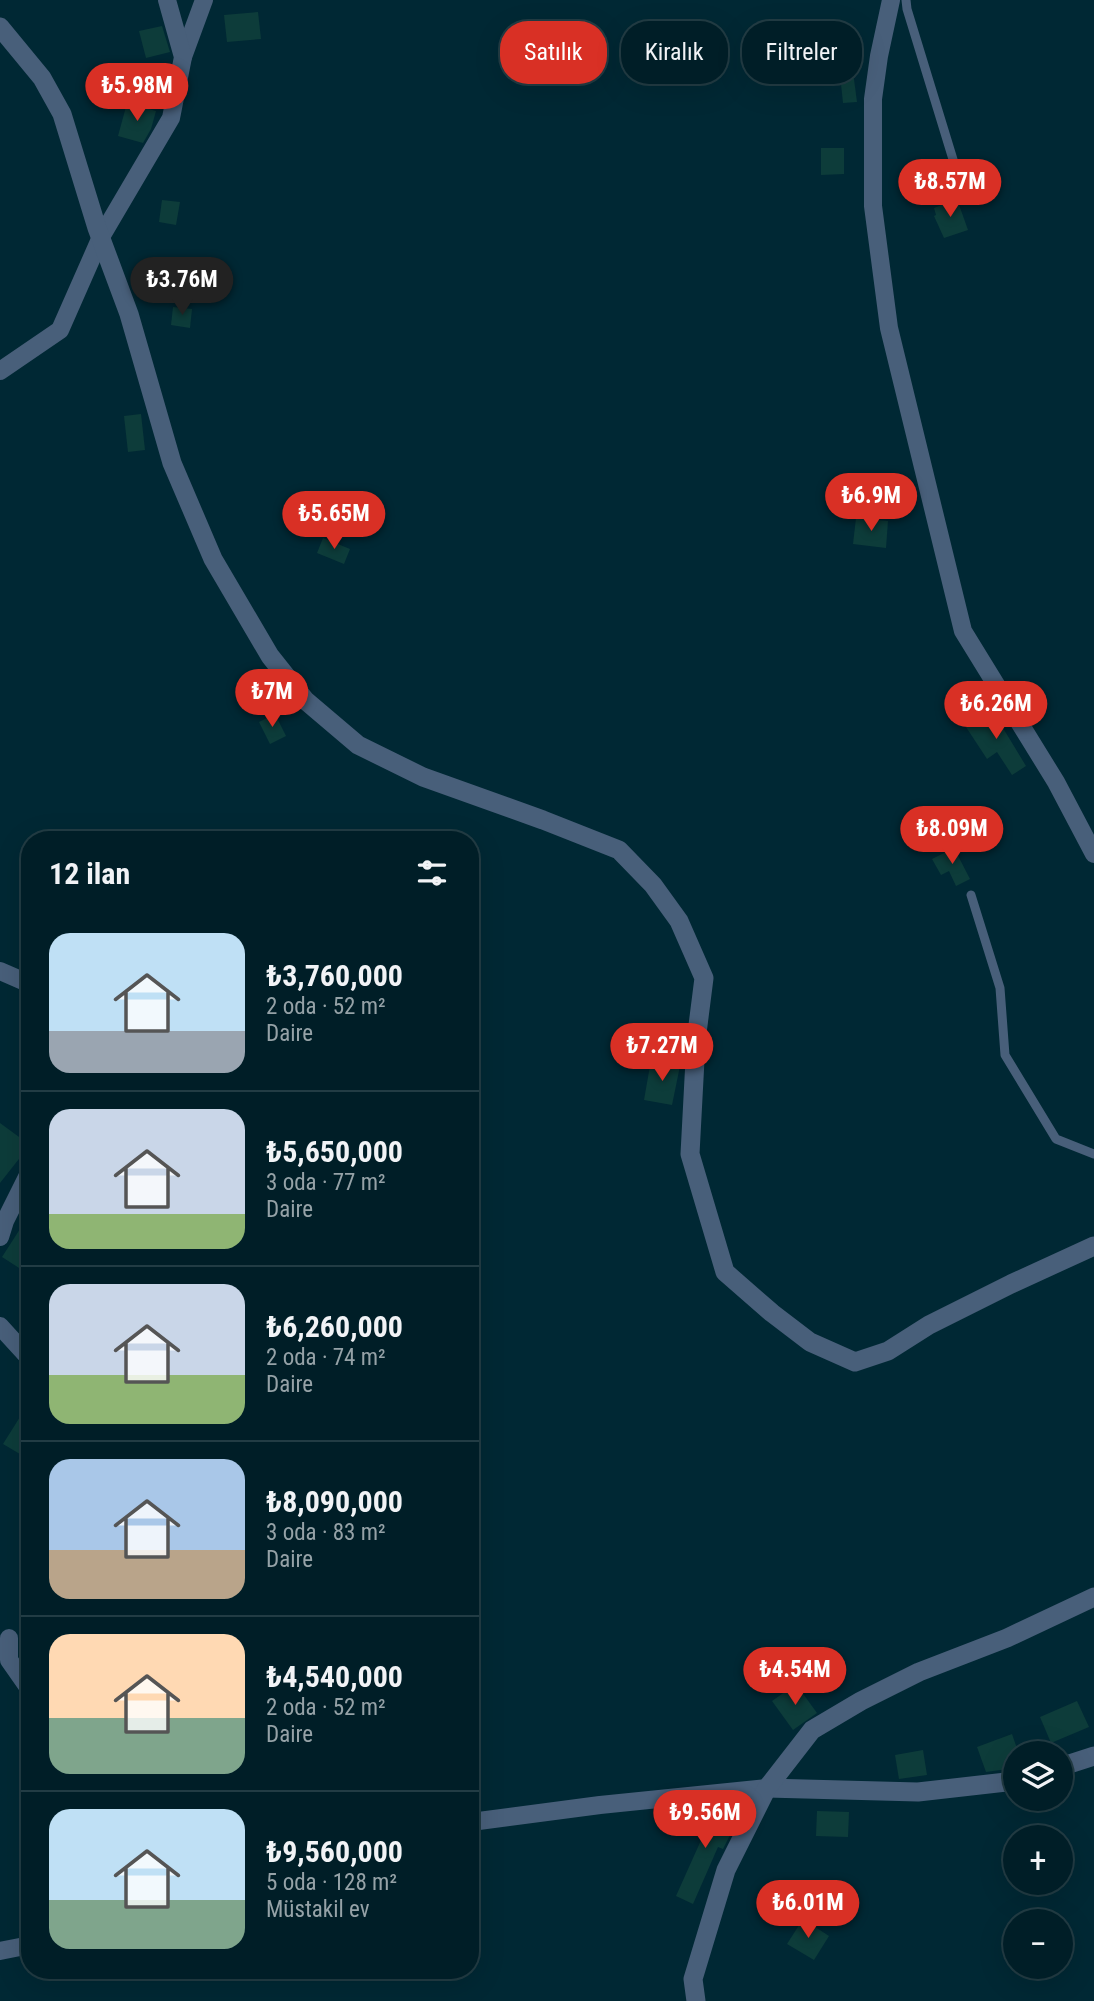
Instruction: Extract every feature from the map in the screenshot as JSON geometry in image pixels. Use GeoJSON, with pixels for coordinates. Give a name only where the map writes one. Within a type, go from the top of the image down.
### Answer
{"type":"FeatureCollection","features":[{"type":"Feature","properties":{"kind":"street"},"geometry":{"type":"LineString","coordinates":[[167,0],[183,57]]}},
{"type":"Feature","properties":{"kind":"street"},"geometry":{"type":"LineString","coordinates":[[0,371],[60,330],[100,237],[171,118],[183,57],[204,0]]}},
{"type":"Feature","properties":{"kind":"street"},"geometry":{"type":"LineString","coordinates":[[891,0],[873,99],[873,206],[889,328],[963,631],[1056,782],[1094,854]]}},
{"type":"Feature","properties":{"kind":"street"},"geometry":{"type":"LineString","coordinates":[[0,27],[42,78],[62,114],[100,237],[129,314],[172,463],[214,559],[270,656],[305,699],[358,745],[423,777],[619,850],[653,885],[679,921],[704,978],[696,1041],[690,1154],[726,1272],[810,1342],[855,1362],[888,1351],[929,1325],[1011,1283],[1094,1246]]}},
{"type":"Feature","properties":{"kind":"street"},"geometry":{"type":"LineString","coordinates":[[0,971],[21,980]]}},
{"type":"Feature","properties":{"kind":"street"},"geometry":{"type":"LineString","coordinates":[[0,1237],[21,1189]]}},
{"type":"Feature","properties":{"kind":"street"},"geometry":{"type":"LineString","coordinates":[[0,1326],[21,1349]]}},
{"type":"Feature","properties":{"kind":"street"},"geometry":{"type":"LineString","coordinates":[[696,2001],[693,1979],[726,1870],[767,1788],[812,1730],[861,1701],[919,1672],[1007,1638],[1094,1597]]}},
{"type":"Feature","properties":{"kind":"street"},"geometry":{"type":"LineString","coordinates":[[9,1638],[9,1660],[21,1677]]}},
{"type":"Feature","properties":{"kind":"street"},"geometry":{"type":"LineString","coordinates":[[1073,1763],[1094,1756]]}},
{"type":"Feature","properties":{"kind":"street"},"geometry":{"type":"LineString","coordinates":[[479,1821],[767,1788],[918,1792],[1003,1783]]}},
{"type":"Feature","properties":{"kind":"street"},"geometry":{"type":"LineString","coordinates":[[0,1951],[21,1947]]}},
{"type":"Feature","properties":{"kind":"lane"},"geometry":{"type":"LineString","coordinates":[[906,0],[959,179]]}},
{"type":"Feature","properties":{"kind":"lane"},"geometry":{"type":"LineString","coordinates":[[971,895],[1000,988],[1005,1055],[1056,1139],[1094,1154]]}},
{"type":"Feature","properties":{"kind":"building"},"geometry":{"type":"Polygon","coordinates":[[[258,12],[261,39],[227,42],[224,15],[258,12]]]}},
{"type":"Feature","properties":{"kind":"building"},"geometry":{"type":"Polygon","coordinates":[[[162,26],[170,52],[146,58],[139,31],[162,26]]]}},
{"type":"Feature","properties":{"kind":"building"},"geometry":{"type":"Polygon","coordinates":[[[841,84],[855,84],[857,102],[843,103],[841,84]]]}},
{"type":"Feature","properties":{"kind":"building"},"geometry":{"type":"Polygon","coordinates":[[[127,103],[156,111],[151,129],[143,143],[118,136],[127,103]]]}},
{"type":"Feature","properties":{"kind":"building"},"geometry":{"type":"Polygon","coordinates":[[[821,148],[844,148],[844,174],[821,175],[821,148]]]}},
{"type":"Feature","properties":{"kind":"building"},"geometry":{"type":"Polygon","coordinates":[[[957,199],[968,230],[944,238],[934,216],[934,208],[957,199]]]}},
{"type":"Feature","properties":{"kind":"building"},"geometry":{"type":"Polygon","coordinates":[[[162,200],[180,202],[176,225],[159,222],[162,200]]]}},
{"type":"Feature","properties":{"kind":"building"},"geometry":{"type":"Polygon","coordinates":[[[173,307],[192,309],[190,328],[171,325],[173,307]]]}},
{"type":"Feature","properties":{"kind":"building"},"geometry":{"type":"Polygon","coordinates":[[[141,414],[145,450],[128,452],[124,416],[141,414]]]}},
{"type":"Feature","properties":{"kind":"building"},"geometry":{"type":"Polygon","coordinates":[[[350,499],[364,504],[357,524],[342,519],[350,499]]]}},
{"type":"Feature","properties":{"kind":"building"},"geometry":{"type":"Polygon","coordinates":[[[856,518],[888,521],[886,548],[853,544],[856,518]]]}},
{"type":"Feature","properties":{"kind":"building"},"geometry":{"type":"Polygon","coordinates":[[[323,538],[350,549],[344,564],[317,553],[323,538]]]}},
{"type":"Feature","properties":{"kind":"building"},"geometry":{"type":"Polygon","coordinates":[[[992,710],[1026,766],[1012,775],[997,752],[987,759],[966,727],[992,710]]]}},
{"type":"Feature","properties":{"kind":"building"},"geometry":{"type":"Polygon","coordinates":[[[275,714],[286,736],[270,744],[259,722],[275,714]]]}},
{"type":"Feature","properties":{"kind":"building"},"geometry":{"type":"Polygon","coordinates":[[[954,848],[970,879],[956,886],[949,871],[941,875],[932,859],[954,848]]]}},
{"type":"Feature","properties":{"kind":"building"},"geometry":{"type":"Polygon","coordinates":[[[651,1060],[680,1066],[672,1105],[644,1100],[651,1060]]]}},
{"type":"Feature","properties":{"kind":"building"},"geometry":{"type":"Polygon","coordinates":[[[0,1123],[21,1138],[21,1156],[0,1183],[0,1123]]]}},
{"type":"Feature","properties":{"kind":"building"},"geometry":{"type":"Polygon","coordinates":[[[20,1229],[21,1230],[21,1269],[2,1257],[20,1229]]]}},
{"type":"Feature","properties":{"kind":"building"},"geometry":{"type":"Polygon","coordinates":[[[21,1415],[21,1455],[3,1444],[21,1415]]]}},
{"type":"Feature","properties":{"kind":"building"},"geometry":{"type":"Polygon","coordinates":[[[796,1684],[817,1713],[793,1730],[772,1701],[796,1684]]]}},
{"type":"Feature","properties":{"kind":"building"},"geometry":{"type":"Polygon","coordinates":[[[1077,1701],[1089,1727],[1050,1741],[1040,1717],[1077,1701]]]}},
{"type":"Feature","properties":{"kind":"building"},"geometry":{"type":"Polygon","coordinates":[[[1012,1734],[1014,1741],[1003,1741],[1003,1770],[986,1772],[977,1747],[1012,1734]]]}},
{"type":"Feature","properties":{"kind":"building"},"geometry":{"type":"Polygon","coordinates":[[[923,1750],[927,1775],[899,1779],[895,1755],[923,1750]]]}},
{"type":"Feature","properties":{"kind":"building"},"geometry":{"type":"Polygon","coordinates":[[[702,1806],[736,1823],[723,1849],[718,1847],[693,1904],[676,1896],[702,1838],[689,1831],[702,1806]]]}},
{"type":"Feature","properties":{"kind":"building"},"geometry":{"type":"Polygon","coordinates":[[[817,1811],[849,1812],[848,1837],[816,1836],[817,1811]]]}},
{"type":"Feature","properties":{"kind":"building"},"geometry":{"type":"Polygon","coordinates":[[[803,1919],[829,1936],[814,1960],[787,1944],[803,1919]]]}}]}
